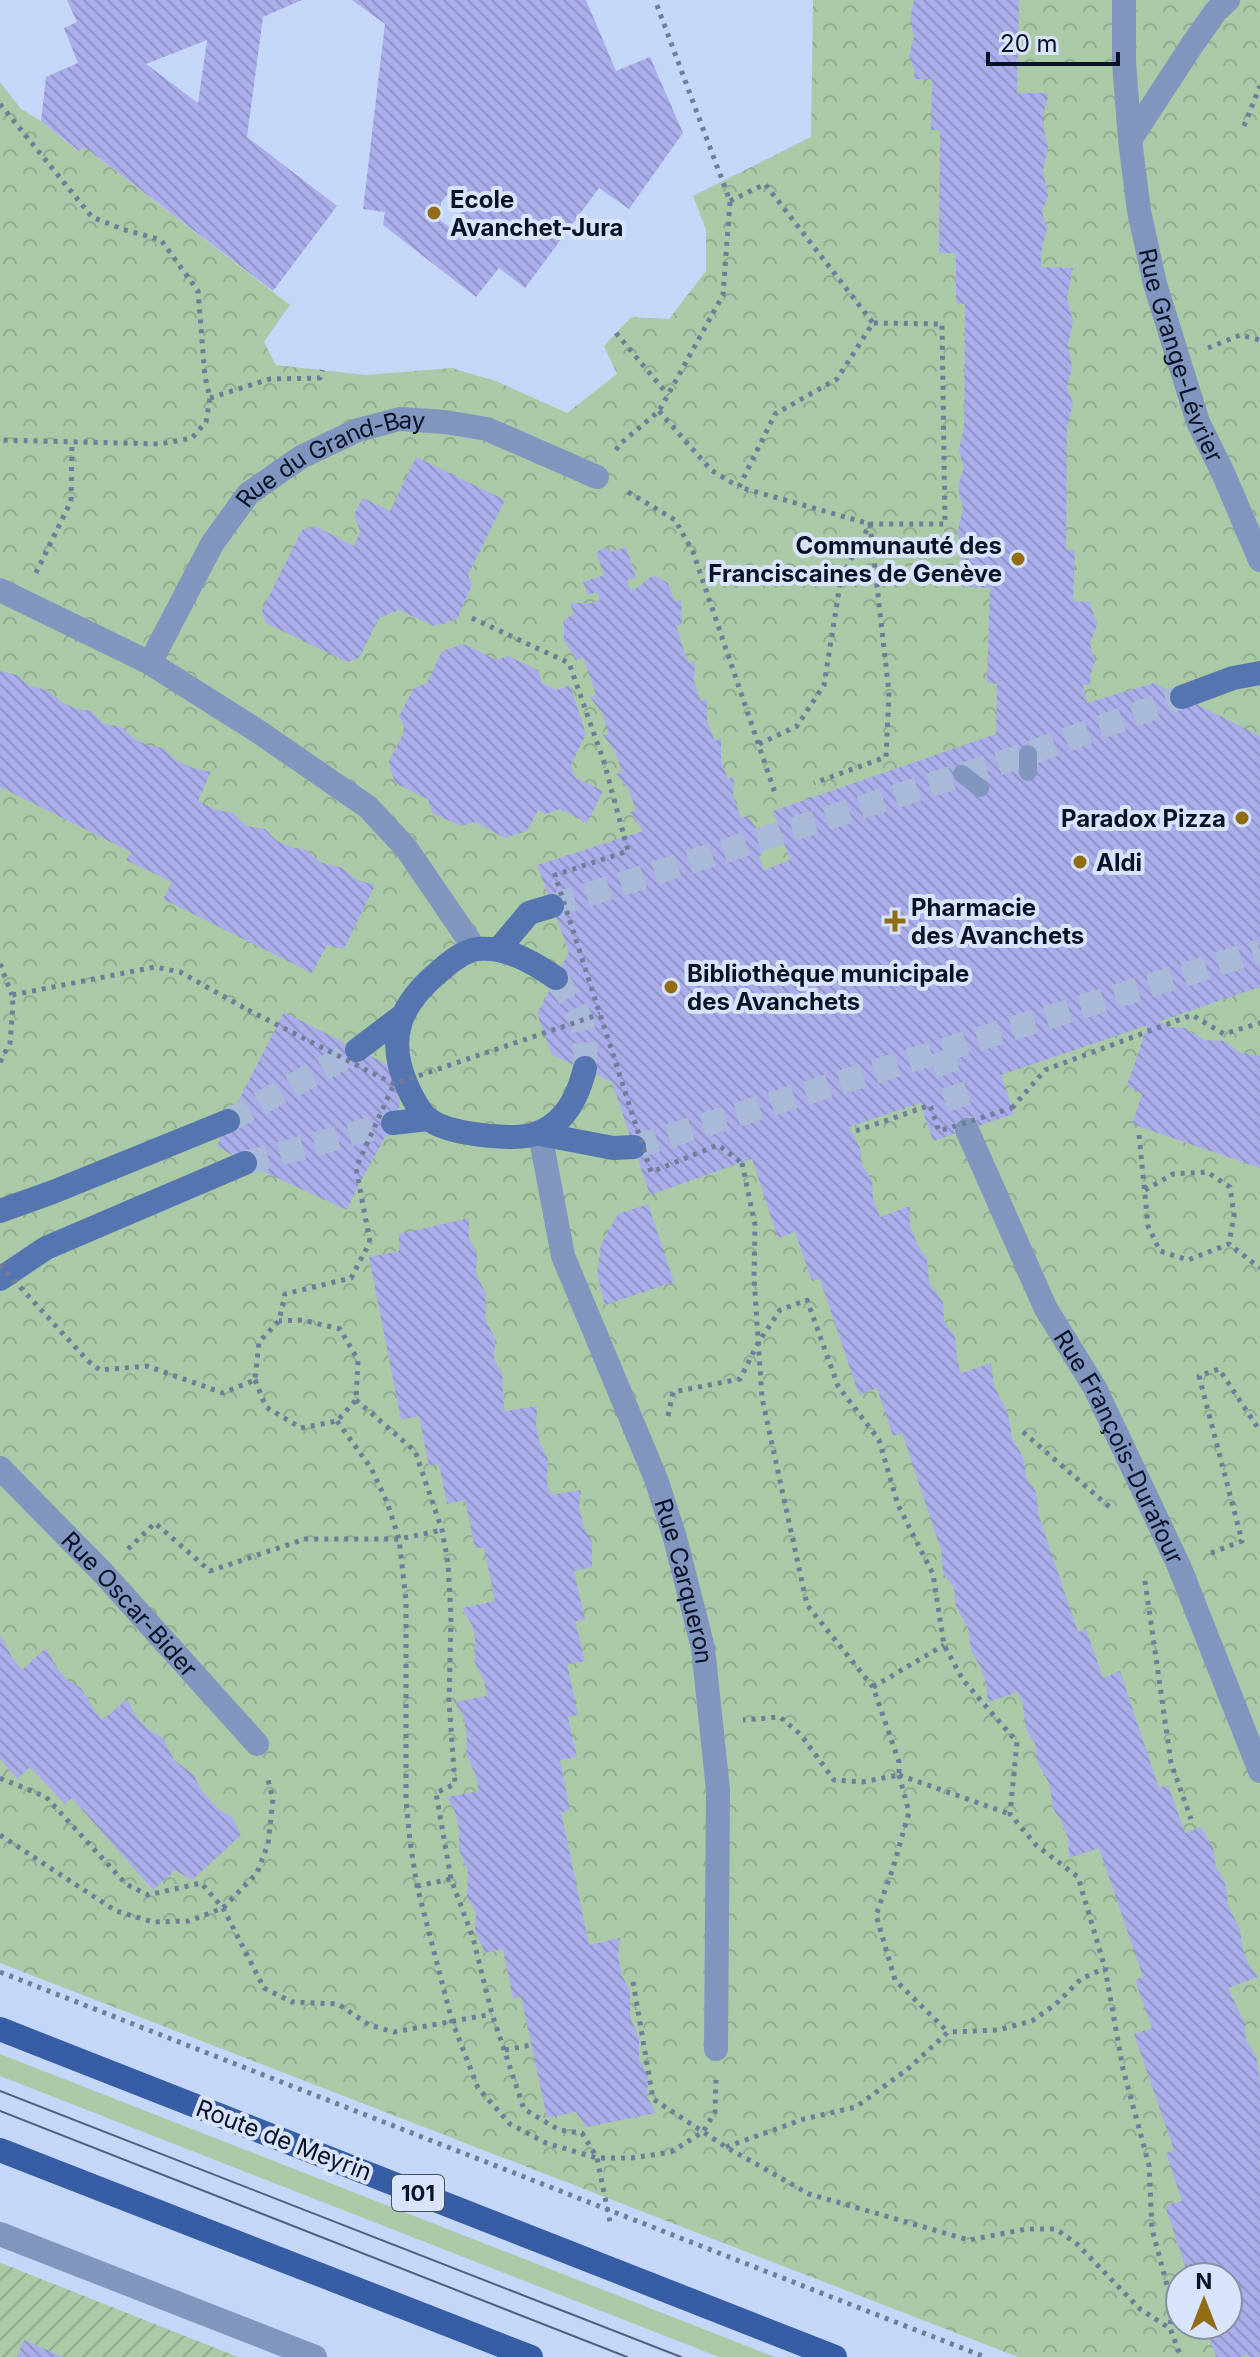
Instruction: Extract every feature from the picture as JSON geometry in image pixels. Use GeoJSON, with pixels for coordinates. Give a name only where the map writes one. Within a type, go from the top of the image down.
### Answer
{"type":"FeatureCollection","features":[{"type":"Feature","properties":{"kind":"main road","name":"Route de Meyrin"},"geometry":{"type":"LineString","coordinates":[[0,2029],[835,2357]]}},
{"type":"Feature","properties":{"kind":"main road"},"geometry":{"type":"LineString","coordinates":[[0,2150],[531,2357]]}},
{"type":"Feature","properties":{"kind":"street","name":"Rue Grange-Lévrier"},"geometry":{"type":"LineString","coordinates":[[1124,0],[1124,62],[1130,140],[1139,211],[1155,284],[1198,422],[1260,560]]}},
{"type":"Feature","properties":{"kind":"street"},"geometry":{"type":"LineString","coordinates":[[1130,140],[1192,45],[1216,11],[1228,0]]}},
{"type":"Feature","properties":{"kind":"street","name":"Rue du Grand-Bay"},"geometry":{"type":"LineString","coordinates":[[150,663],[212,544],[248,494],[301,457],[358,430],[400,419],[487,429],[597,477]]}},
{"type":"Feature","properties":{"kind":"street"},"geometry":{"type":"LineString","coordinates":[[0,590],[150,663],[256,730],[368,807],[406,848],[486,949],[534,963],[556,978]]}},
{"type":"Feature","properties":{"kind":"street"},"geometry":{"type":"LineString","coordinates":[[1182,697],[1233,678],[1260,673]]}},
{"type":"Feature","properties":{"kind":"street"},"geometry":{"type":"LineString","coordinates":[[357,1050],[402,1016],[422,986],[449,963],[486,949],[529,913],[552,906]]}},
{"type":"Feature","properties":{"kind":"street"},"geometry":{"type":"LineString","coordinates":[[402,1016],[396,1046],[401,1071],[412,1096],[428,1119]]}},
{"type":"Feature","properties":{"kind":"street"},"geometry":{"type":"LineString","coordinates":[[540,1134],[571,1107],[585,1068]]}},
{"type":"Feature","properties":{"kind":"street"},"geometry":{"type":"LineString","coordinates":[[393,1123],[428,1119],[461,1133],[498,1137],[540,1134],[613,1148],[634,1147]]}},
{"type":"Feature","properties":{"kind":"street"},"geometry":{"type":"LineString","coordinates":[[0,1211],[228,1121]]}},
{"type":"Feature","properties":{"kind":"street","name":"Rue François-Durafour"},"geometry":{"type":"LineString","coordinates":[[967,1130],[1046,1309],[1095,1388],[1179,1566],[1260,1771]]}},
{"type":"Feature","properties":{"kind":"street","name":"Rue Carqueron"},"geometry":{"type":"LineString","coordinates":[[540,1134],[563,1256],[656,1479],[675,1538],[703,1648],[718,1790],[716,2049]]}},
{"type":"Feature","properties":{"kind":"street"},"geometry":{"type":"LineString","coordinates":[[0,1279],[46,1248],[245,1163]]}},
{"type":"Feature","properties":{"kind":"street","name":"Rue Oscar-Bider"},"geometry":{"type":"LineString","coordinates":[[0,1468],[104,1574],[257,1744]]}},
{"type":"Feature","properties":{"kind":"street"},"geometry":{"type":"LineString","coordinates":[[0,2234],[315,2357]]}},
{"type":"Feature","properties":{"kind":"lane"},"geometry":{"type":"LineString","coordinates":[[962,774],[980,788]]}},
{"type":"Feature","properties":{"kind":"path"},"geometry":{"type":"LineString","coordinates":[[655,0],[730,201],[723,295],[659,411],[620,444],[597,477],[675,520],[693,552],[775,793]]}},
{"type":"Feature","properties":{"kind":"path"},"geometry":{"type":"LineString","coordinates":[[1244,126],[1260,86]]}},
{"type":"Feature","properties":{"kind":"path"},"geometry":{"type":"LineString","coordinates":[[0,104],[92,217],[161,240],[198,291],[205,377],[210,398],[206,422],[192,438],[160,444],[0,440]]}},
{"type":"Feature","properties":{"kind":"path"},"geometry":{"type":"LineString","coordinates":[[730,201],[765,184],[873,323]]}},
{"type":"Feature","properties":{"kind":"path"},"geometry":{"type":"LineString","coordinates":[[739,487],[775,414],[837,379],[873,323]]}},
{"type":"Feature","properties":{"kind":"path"},"geometry":{"type":"LineString","coordinates":[[659,411],[711,470],[739,487],[870,524],[945,524],[942,324],[873,323]]}},
{"type":"Feature","properties":{"kind":"path"},"geometry":{"type":"LineString","coordinates":[[616,333],[668,395]]}},
{"type":"Feature","properties":{"kind":"path"},"geometry":{"type":"LineString","coordinates":[[1204,350],[1240,335],[1260,340]]}},
{"type":"Feature","properties":{"kind":"path"},"geometry":{"type":"LineString","coordinates":[[210,398],[270,379],[320,378],[322,370]]}},
{"type":"Feature","properties":{"kind":"path"},"geometry":{"type":"LineString","coordinates":[[22,602],[71,501],[72,442]]}},
{"type":"Feature","properties":{"kind":"path"},"geometry":{"type":"LineString","coordinates":[[759,744],[797,726],[824,685],[841,578],[870,524]]}},
{"type":"Feature","properties":{"kind":"path"},"geometry":{"type":"LineString","coordinates":[[814,783],[886,757],[889,693],[870,524]]}},
{"type":"Feature","properties":{"kind":"path"},"geometry":{"type":"LineString","coordinates":[[472,618],[569,663],[604,762],[628,851],[555,875],[651,1172],[718,1145],[742,1163],[755,1225],[754,1277],[762,1398],[807,1605],[873,1687],[899,1762],[899,1775],[909,1812],[876,1915],[895,1980],[948,2032]]}},
{"type":"Feature","properties":{"kind":"path"},"geometry":{"type":"LineString","coordinates":[[0,964],[13,1005],[10,1043],[0,1062]]}},
{"type":"Feature","properties":{"kind":"path"},"geometry":{"type":"LineString","coordinates":[[12,995],[155,967],[180,972],[394,1084],[600,1014]]}},
{"type":"Feature","properties":{"kind":"path"},"geometry":{"type":"LineString","coordinates":[[856,1131],[930,1105],[939,1131],[1012,1108],[1045,1070],[1192,1015],[1224,1034],[1260,1023]]}},
{"type":"Feature","properties":{"kind":"path"},"geometry":{"type":"LineString","coordinates":[[279,1321],[302,1320],[340,1329],[358,1360],[356,1400],[337,1421],[301,1428],[266,1407],[255,1380],[259,1342],[279,1321],[285,1294],[351,1278],[370,1242],[356,1168],[394,1084]]}},
{"type":"Feature","properties":{"kind":"path"},"geometry":{"type":"LineString","coordinates":[[1139,1135],[1148,1226],[1160,1251],[1188,1260],[1229,1244]]}},
{"type":"Feature","properties":{"kind":"path"},"geometry":{"type":"LineString","coordinates":[[1145,1190],[1173,1174],[1207,1172],[1230,1187],[1234,1215],[1229,1244]]}},
{"type":"Feature","properties":{"kind":"path"},"geometry":{"type":"LineString","coordinates":[[1229,1244],[1260,1268]]}},
{"type":"Feature","properties":{"kind":"path"},"geometry":{"type":"LineString","coordinates":[[0,1265],[88,1361],[100,1370],[147,1366],[223,1393],[255,1380]]}},
{"type":"Feature","properties":{"kind":"path"},"geometry":{"type":"LineString","coordinates":[[667,1421],[673,1392],[740,1379],[758,1343],[780,1310],[807,1300],[838,1386],[879,1440],[898,1505],[933,1574],[944,1645],[963,1680],[1017,1742],[1010,1814]]}},
{"type":"Feature","properties":{"kind":"path"},"geometry":{"type":"LineString","coordinates":[[1205,1556],[1242,1541],[1199,1376],[1219,1369],[1260,1431]]}},
{"type":"Feature","properties":{"kind":"path"},"geometry":{"type":"LineString","coordinates":[[356,1400],[415,1451],[442,1530],[448,1563],[451,1617],[449,1701],[455,1784],[436,1793],[451,1879],[473,1938],[492,2014],[524,2109],[559,2130],[582,2133],[597,2158],[610,2222]]}},
{"type":"Feature","properties":{"kind":"path"},"geometry":{"type":"LineString","coordinates":[[337,1421],[371,1468],[387,1502],[399,1539],[406,1600],[406,1800],[417,1886],[452,2021],[478,2088],[510,2124],[546,2143],[597,2158],[632,2158],[671,2152],[703,2132],[715,2112],[716,2049]]}},
{"type":"Feature","properties":{"kind":"path"},"geometry":{"type":"LineString","coordinates":[[1023,1432],[1112,1508],[1119,1523]]}},
{"type":"Feature","properties":{"kind":"path"},"geometry":{"type":"LineString","coordinates":[[125,1552],[155,1523],[210,1571],[305,1539],[399,1539],[442,1530]]}},
{"type":"Feature","properties":{"kind":"path"},"geometry":{"type":"LineString","coordinates":[[1145,1581],[1171,1763],[1191,1819]]}},
{"type":"Feature","properties":{"kind":"path"},"geometry":{"type":"LineString","coordinates":[[873,1687],[944,1645]]}},
{"type":"Feature","properties":{"kind":"path"},"geometry":{"type":"LineString","coordinates":[[711,1722],[780,1717],[801,1735],[834,1780],[862,1782],[899,1775],[1010,1814],[1036,1845],[1078,1877],[1105,1968],[1123,2069],[1149,2165],[1152,2229],[1164,2274]]}},
{"type":"Feature","properties":{"kind":"path"},"geometry":{"type":"LineString","coordinates":[[0,1835],[116,1911],[153,1922],[189,1921],[223,1908],[257,1873],[268,1844],[273,1799],[257,1744]]}},
{"type":"Feature","properties":{"kind":"path"},"geometry":{"type":"LineString","coordinates":[[0,1778],[46,1797],[126,1884],[148,1895],[201,1883],[223,1908],[264,1988],[292,2002],[338,2004],[369,2025],[394,2032],[492,2014]]}},
{"type":"Feature","properties":{"kind":"path"},"geometry":{"type":"LineString","coordinates":[[417,1886],[451,1879]]}},
{"type":"Feature","properties":{"kind":"path"},"geometry":{"type":"LineString","coordinates":[[726,2147],[804,2119],[856,2107],[909,2068],[948,2032],[998,2030],[1032,2021],[1056,2004],[1081,1979],[1105,1968]]}},
{"type":"Feature","properties":{"kind":"path"},"geometry":{"type":"LineString","coordinates":[[0,1972],[985,2357]]}},
{"type":"Feature","properties":{"kind":"path"},"geometry":{"type":"LineString","coordinates":[[633,1982],[653,2099],[726,2147],[809,2194],[969,2240],[1027,2229],[1056,2229],[1077,2244],[1140,2309],[1164,2324]]}},
{"type":"Feature","properties":{"kind":"path"},"geometry":{"type":"LineString","coordinates":[[632,2020],[639,2014]]}},
{"type":"Feature","properties":{"kind":"path"},"geometry":{"type":"LineString","coordinates":[[504,2050],[531,2045]]}},
{"type":"Feature","properties":{"kind":"green space"},"geometry":{"type":"Polygon","coordinates":[[[813,0],[1260,0],[1260,2357],[1018,2357],[0,1963],[0,82],[21,109],[78,151],[83,147],[90,151],[290,305],[264,342],[276,365],[366,375],[452,368],[496,381],[567,413],[617,374],[604,346],[631,317],[669,319],[706,271],[706,230],[693,196],[811,137],[813,0]]]}},
{"type":"Feature","properties":{"kind":"green space"},"geometry":{"type":"Polygon","coordinates":[[[0,2054],[775,2357],[719,2357],[0,2076],[0,2054]]]}},
{"type":"Feature","properties":{"kind":"green space"},"geometry":{"type":"Polygon","coordinates":[[[1,2263],[238,2357],[0,2357],[1,2263]]]}},
{"type":"Feature","properties":{"kind":"building"},"geometry":{"type":"Polygon","coordinates":[[[67,0],[302,0],[263,17],[247,137],[337,206],[273,291],[90,151],[83,147],[79,151],[41,121],[46,77],[78,63],[64,28],[77,22],[67,0]],[[207,40],[146,64],[198,103],[207,40]]]}},
{"type":"Feature","properties":{"kind":"building"},"geometry":{"type":"Polygon","coordinates":[[[352,0],[586,0],[616,71],[650,57],[683,133],[629,209],[599,188],[525,288],[499,268],[476,297],[383,225],[385,212],[363,209],[385,24],[352,0]],[[449,193],[441,202],[441,221],[449,227],[466,206],[449,193]]]}},
{"type":"Feature","properties":{"kind":"building"},"geometry":{"type":"Polygon","coordinates":[[[914,0],[1019,0],[1017,93],[1049,93],[1044,112],[1048,148],[1043,171],[1048,196],[1042,212],[1047,229],[1041,267],[1073,268],[1067,297],[1073,322],[1068,345],[1072,368],[1067,388],[1073,403],[1067,428],[1066,550],[1075,550],[1073,601],[1090,602],[1097,625],[1090,644],[1095,661],[1090,685],[1083,685],[1087,703],[1154,683],[1260,736],[1260,987],[1160,1021],[1168,1027],[1185,1028],[1204,1040],[1225,1041],[1238,1052],[1260,1056],[1260,1168],[1132,1124],[1142,1094],[1127,1085],[1148,1025],[1001,1075],[1014,1114],[933,1141],[920,1103],[849,1127],[860,1148],[862,1165],[872,1180],[873,1199],[880,1217],[910,1206],[910,1224],[917,1244],[927,1259],[929,1282],[943,1302],[944,1321],[955,1336],[961,1373],[991,1363],[994,1386],[1008,1413],[1012,1438],[1024,1459],[1026,1477],[1036,1492],[1039,1516],[1078,1632],[1086,1629],[1103,1678],[1120,1671],[1159,1788],[1168,1785],[1185,1833],[1201,1827],[1213,1848],[1216,1867],[1225,1882],[1228,1906],[1240,1929],[1242,1947],[1258,1977],[1228,1988],[1244,2022],[1246,2040],[1256,2056],[1260,2081],[1260,2357],[1250,2357],[1248,2354],[1216,2357],[1210,2341],[1244,2341],[1244,2261],[1184,2261],[1165,2206],[1182,2201],[1166,2153],[1174,2150],[1134,2034],[1152,2028],[1135,1980],[1143,1977],[1099,1848],[1069,1858],[1068,1838],[1053,1808],[1049,1783],[1037,1762],[1035,1743],[1026,1730],[1018,1692],[988,1702],[986,1682],[971,1651],[968,1628],[956,1607],[954,1588],[943,1573],[941,1550],[902,1433],[893,1436],[877,1388],[859,1395],[820,1279],[812,1281],[795,1232],[778,1238],[752,1159],[650,1195],[612,1082],[552,1055],[537,1014],[569,952],[537,865],[643,831],[630,812],[636,811],[629,790],[616,774],[622,772],[615,751],[603,735],[609,734],[602,713],[590,697],[596,695],[583,657],[577,660],[564,641],[564,619],[574,614],[570,603],[600,600],[597,592],[588,595],[583,582],[604,575],[596,552],[609,547],[610,552],[626,547],[636,578],[627,580],[630,590],[653,575],[668,583],[675,602],[681,599],[682,624],[676,626],[688,663],[695,661],[694,682],[701,701],[707,699],[707,721],[715,741],[721,738],[721,760],[728,779],[734,777],[733,796],[741,818],[747,816],[761,834],[762,855],[759,857],[764,870],[790,860],[773,811],[996,734],[997,684],[987,683],[990,588],[957,586],[963,549],[957,533],[963,509],[958,486],[964,467],[959,451],[964,427],[965,304],[956,303],[956,253],[939,253],[940,130],[931,130],[932,79],[914,79],[909,55],[914,37],[910,19],[914,0]]]}},
{"type":"Feature","properties":{"kind":"building"},"geometry":{"type":"Polygon","coordinates":[[[416,457],[505,500],[468,575],[472,585],[457,619],[434,626],[399,610],[379,618],[359,658],[347,662],[266,623],[262,610],[302,530],[315,526],[354,546],[360,532],[354,514],[363,498],[390,511],[416,457]]]}},
{"type":"Feature","properties":{"kind":"building"},"geometry":{"type":"Polygon","coordinates":[[[464,644],[496,660],[508,656],[538,670],[542,683],[557,690],[570,685],[586,734],[571,765],[575,777],[603,791],[587,823],[560,809],[546,814],[538,810],[527,831],[505,838],[475,822],[461,826],[432,813],[428,799],[395,783],[389,762],[405,730],[399,716],[414,688],[427,683],[442,651],[464,644]]]}},
{"type":"Feature","properties":{"kind":"building"},"geometry":{"type":"Polygon","coordinates":[[[0,671],[17,675],[30,686],[47,690],[74,708],[91,711],[104,724],[122,727],[133,738],[163,748],[177,761],[211,772],[198,801],[233,813],[247,826],[265,829],[277,841],[306,850],[320,862],[342,868],[357,880],[375,885],[344,949],[327,945],[312,973],[163,899],[172,882],[126,860],[131,852],[0,787],[0,671]]]}},
{"type":"Feature","properties":{"kind":"building"},"geometry":{"type":"Polygon","coordinates":[[[284,1012],[388,1065],[400,1104],[347,1210],[245,1163],[217,1146],[284,1012]]]}},
{"type":"Feature","properties":{"kind":"building"},"geometry":{"type":"Polygon","coordinates":[[[648,1204],[674,1282],[605,1305],[597,1274],[601,1244],[618,1214],[648,1204]]]}},
{"type":"Feature","properties":{"kind":"building"},"geometry":{"type":"Polygon","coordinates":[[[469,1218],[469,1238],[477,1254],[476,1275],[486,1293],[485,1318],[495,1339],[494,1359],[502,1374],[504,1411],[537,1406],[536,1425],[540,1444],[548,1459],[547,1482],[551,1495],[581,1490],[579,1507],[584,1528],[592,1541],[592,1567],[574,1571],[585,1620],[575,1621],[585,1661],[567,1664],[578,1715],[568,1717],[577,1757],[560,1760],[570,1810],[561,1812],[589,1945],[620,1938],[618,1956],[622,1976],[630,1991],[630,2016],[639,2038],[639,2058],[648,2077],[647,2097],[656,2113],[586,2127],[576,2112],[547,2118],[521,1997],[513,1999],[503,1949],[485,1953],[475,1930],[476,1912],[467,1897],[468,1871],[459,1850],[456,1814],[447,1797],[479,1791],[466,1754],[464,1718],[455,1702],[487,1696],[484,1681],[474,1661],[472,1625],[462,1608],[495,1601],[484,1548],[475,1548],[465,1500],[447,1504],[439,1464],[429,1466],[419,1416],[401,1420],[369,1257],[399,1251],[399,1234],[469,1218]]]}},
{"type":"Feature","properties":{"kind":"building"},"geometry":{"type":"Polygon","coordinates":[[[0,1635],[22,1670],[46,1648],[56,1667],[66,1679],[81,1688],[103,1720],[127,1699],[148,1729],[163,1738],[174,1760],[193,1774],[202,1791],[218,1809],[232,1817],[241,1835],[192,1880],[175,1870],[153,1890],[72,1798],[65,1804],[30,1767],[17,1779],[0,1759],[0,1635]]]}},
{"type":"Feature","properties":{"kind":"building"},"geometry":{"type":"Polygon","coordinates":[[[24,2340],[63,2357],[17,2357],[24,2340]]]}},
{"type":"Feature","properties":{"kind":"tunnel"},"geometry":{"type":"LineString","coordinates":[[552,906],[1028,754],[1182,697]]}},
{"type":"Feature","properties":{"kind":"tunnel"},"geometry":{"type":"LineString","coordinates":[[634,1147],[1260,951]]}},
{"type":"Feature","properties":{"kind":"tunnel"},"geometry":{"type":"LineString","coordinates":[[556,978],[581,1020],[585,1068]]}},
{"type":"Feature","properties":{"kind":"tunnel"},"geometry":{"type":"LineString","coordinates":[[228,1121],[357,1050]]}},
{"type":"Feature","properties":{"kind":"tunnel"},"geometry":{"type":"LineString","coordinates":[[941,1051],[967,1130]]}},
{"type":"Feature","properties":{"kind":"tunnel"},"geometry":{"type":"LineString","coordinates":[[245,1163],[393,1123]]}},
{"type":"Feature","properties":{"kind":"tram line"},"geometry":{"type":"LineString","coordinates":[[0,2091],[681,2357]]}},
{"type":"Feature","properties":{"kind":"tram line"},"geometry":{"type":"LineString","coordinates":[[0,2111],[627,2357]]}},
{"type":"Feature","properties":{"kind":"place","name":"Ecole Avanchet-Jura"},"geometry":{"type":"Point","coordinates":[434,213]}},
{"type":"Feature","properties":{"kind":"place","name":"Communauté des Franciscaines de Genève"},"geometry":{"type":"Point","coordinates":[1018,559]}},
{"type":"Feature","properties":{"kind":"place","name":"Paradox Pizza"},"geometry":{"type":"Point","coordinates":[1242,818]}},
{"type":"Feature","properties":{"kind":"place","name":"Aldi"},"geometry":{"type":"Point","coordinates":[1080,862]}},
{"type":"Feature","properties":{"kind":"place","name":"Pharmacie des Avanchets"},"geometry":{"type":"Point","coordinates":[895,921]}},
{"type":"Feature","properties":{"kind":"place","name":"Bibliothèque municipale des Avanchets"},"geometry":{"type":"Point","coordinates":[671,987]}}]}
